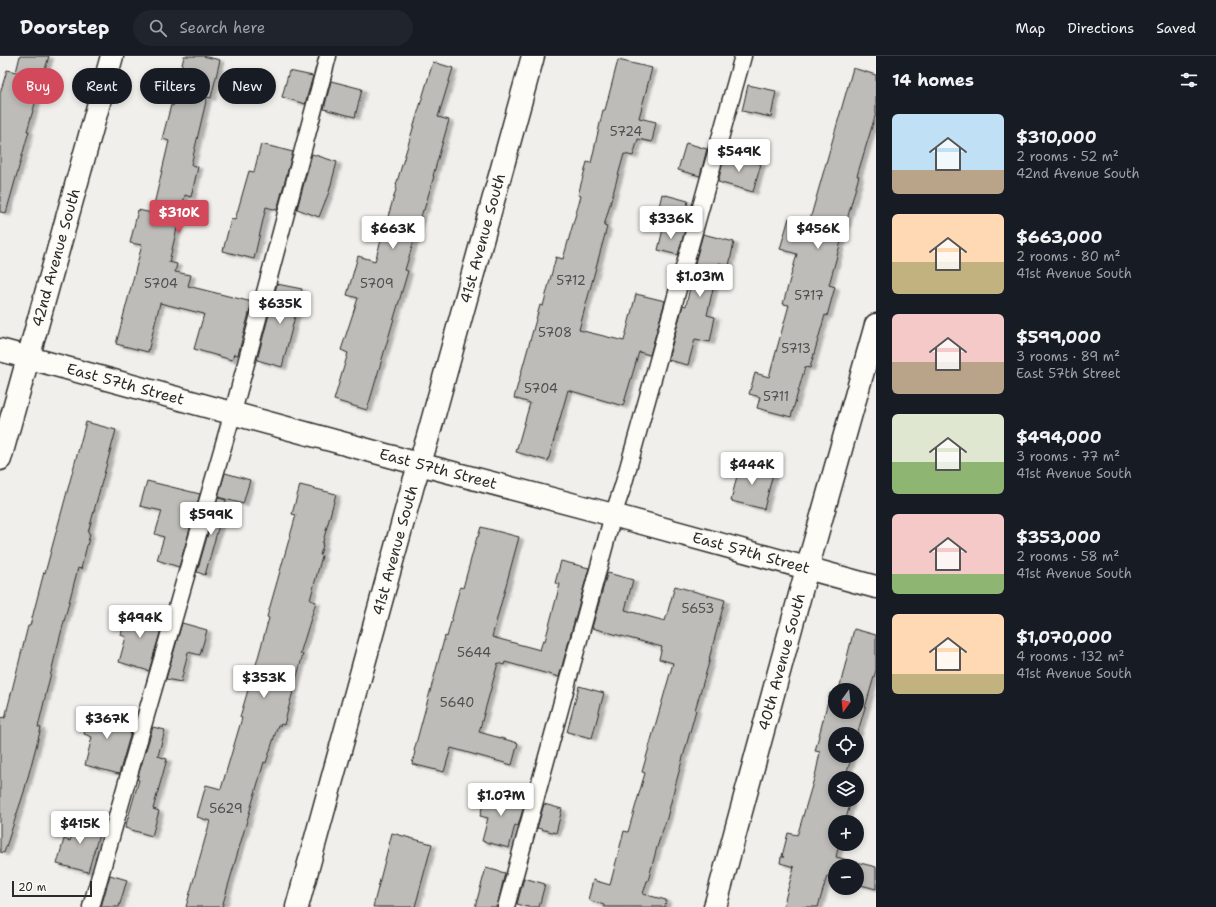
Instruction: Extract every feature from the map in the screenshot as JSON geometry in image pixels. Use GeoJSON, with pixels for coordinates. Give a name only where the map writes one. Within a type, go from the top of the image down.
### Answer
{"type":"FeatureCollection","features":[{"type":"Feature","properties":{"kind":"street","name":"42nd Avenue South"},"geometry":{"type":"LineString","coordinates":[[0,459],[112,56]]}},
{"type":"Feature","properties":{"kind":"street","name":"41st Avenue South"},"geometry":{"type":"LineString","coordinates":[[296,907],[533,56]]}},
{"type":"Feature","properties":{"kind":"street","name":"40th Avenue South"},"geometry":{"type":"LineString","coordinates":[[715,907],[806,569],[876,325]]}},
{"type":"Feature","properties":{"kind":"street","name":"East 57th Street"},"geometry":{"type":"LineString","coordinates":[[0,350],[876,587]]}},
{"type":"Feature","properties":{"kind":"lane"},"geometry":{"type":"LineString","coordinates":[[91,907],[233,412],[328,56]]}},
{"type":"Feature","properties":{"kind":"lane"},"geometry":{"type":"LineString","coordinates":[[506,907],[743,56]]}},
{"type":"Feature","properties":{"kind":"building"},"geometry":{"type":"Polygon","coordinates":[[[20,56],[49,56],[45,68],[17,68],[20,56]]]}},
{"type":"Feature","properties":{"kind":"building"},"geometry":{"type":"Polygon","coordinates":[[[184,56],[203,56],[220,60],[211,98],[210,68],[181,68],[184,56]]]}},
{"type":"Feature","properties":{"kind":"building"},"geometry":{"type":"Polygon","coordinates":[[[618,60],[652,68],[639,118],[656,122],[652,142],[638,139],[633,156],[624,154],[604,226],[607,227],[579,330],[624,341],[636,294],[665,301],[650,355],[639,352],[623,406],[568,390],[548,461],[516,452],[530,403],[514,398],[540,305],[543,306],[556,257],[563,259],[581,196],[578,195],[587,162],[591,163],[603,110],[605,110],[618,60]]]}},
{"type":"Feature","properties":{"kind":"building"},"geometry":{"type":"Polygon","coordinates":[[[433,62],[453,68],[438,117],[449,120],[434,176],[405,270],[408,271],[367,410],[334,400],[348,353],[341,350],[358,298],[347,295],[358,256],[375,261],[433,62]]]}},
{"type":"Feature","properties":{"kind":"building"},"geometry":{"type":"Polygon","coordinates":[[[853,68],[876,75],[876,113],[857,176],[859,176],[829,285],[835,287],[827,316],[825,315],[810,368],[805,367],[791,417],[757,408],[760,397],[749,394],[755,373],[769,377],[789,305],[783,304],[797,254],[780,249],[789,218],[809,223],[853,68]]]}},
{"type":"Feature","properties":{"kind":"building"},"geometry":{"type":"Polygon","coordinates":[[[7,70],[12,71],[12,104],[35,104],[27,131],[29,131],[6,213],[0,212],[0,93],[7,70]]]}},
{"type":"Feature","properties":{"kind":"building"},"geometry":{"type":"Polygon","coordinates":[[[289,71],[313,76],[305,104],[282,97],[289,71]]]}},
{"type":"Feature","properties":{"kind":"building"},"geometry":{"type":"Polygon","coordinates":[[[331,81],[362,89],[355,117],[324,109],[331,81]]]}},
{"type":"Feature","properties":{"kind":"building"},"geometry":{"type":"Polygon","coordinates":[[[748,85],[776,91],[771,117],[742,111],[748,85]]]}},
{"type":"Feature","properties":{"kind":"building"},"geometry":{"type":"Polygon","coordinates":[[[173,104],[205,104],[191,165],[198,167],[191,197],[185,195],[169,262],[177,264],[175,272],[191,275],[188,286],[252,302],[238,355],[234,354],[232,360],[194,349],[204,314],[160,303],[148,352],[116,344],[142,245],[130,243],[138,210],[152,213],[169,141],[162,139],[171,105],[173,106],[173,104]]]}},
{"type":"Feature","properties":{"kind":"building"},"geometry":{"type":"Polygon","coordinates":[[[686,143],[707,149],[700,176],[678,170],[686,143]]]}},
{"type":"Feature","properties":{"kind":"building"},"geometry":{"type":"Polygon","coordinates":[[[261,144],[293,152],[277,210],[266,207],[254,259],[223,251],[231,219],[235,220],[249,171],[254,172],[261,144]]]}},
{"type":"Feature","properties":{"kind":"building"},"geometry":{"type":"Polygon","coordinates":[[[312,154],[337,162],[329,192],[319,217],[297,209],[312,154]]]}},
{"type":"Feature","properties":{"kind":"building"},"geometry":{"type":"Polygon","coordinates":[[[725,154],[761,164],[753,192],[718,182],[725,154]]]}},
{"type":"Feature","properties":{"kind":"building"},"geometry":{"type":"Polygon","coordinates":[[[662,194],[688,201],[683,222],[657,215],[662,194]]]}},
{"type":"Feature","properties":{"kind":"building"},"geometry":{"type":"Polygon","coordinates":[[[664,225],[685,230],[678,255],[658,250],[664,225]]]}},
{"type":"Feature","properties":{"kind":"building"},"geometry":{"type":"Polygon","coordinates":[[[703,234],[734,242],[729,266],[719,263],[707,315],[715,317],[710,342],[695,339],[688,365],[668,360],[683,305],[686,306],[703,234]]]}},
{"type":"Feature","properties":{"kind":"building"},"geometry":{"type":"Polygon","coordinates":[[[277,284],[302,289],[282,367],[257,360],[277,284]]]}},
{"type":"Feature","properties":{"kind":"building"},"geometry":{"type":"Polygon","coordinates":[[[86,422],[116,430],[88,533],[90,534],[81,569],[78,568],[55,656],[38,727],[41,728],[24,792],[4,853],[0,852],[0,717],[5,718],[28,626],[30,626],[86,422]]]}},
{"type":"Feature","properties":{"kind":"building"},"geometry":{"type":"Polygon","coordinates":[[[740,463],[774,470],[764,509],[731,501],[740,463]]]}},
{"type":"Feature","properties":{"kind":"building"},"geometry":{"type":"Polygon","coordinates":[[[225,473],[250,480],[243,504],[218,497],[225,473]]]}},
{"type":"Feature","properties":{"kind":"building"},"geometry":{"type":"Polygon","coordinates":[[[147,481],[200,494],[179,567],[157,560],[164,537],[155,534],[162,511],[140,506],[147,481]]]}},
{"type":"Feature","properties":{"kind":"building"},"geometry":{"type":"Polygon","coordinates":[[[300,485],[336,494],[322,545],[320,555],[322,556],[310,600],[316,602],[300,654],[303,654],[284,725],[278,725],[266,763],[264,762],[222,907],[186,907],[210,821],[197,817],[206,785],[221,789],[242,718],[240,717],[269,618],[267,617],[296,515],[292,514],[300,485]]]}},
{"type":"Feature","properties":{"kind":"building"},"geometry":{"type":"Polygon","coordinates":[[[218,498],[226,500],[205,575],[197,572],[218,498]]]}},
{"type":"Feature","properties":{"kind":"building"},"geometry":{"type":"Polygon","coordinates":[[[481,527],[519,537],[492,637],[540,650],[543,640],[545,641],[560,584],[555,583],[561,561],[589,568],[559,677],[505,662],[504,665],[498,663],[479,732],[518,743],[512,765],[451,748],[444,772],[412,764],[414,751],[445,636],[447,637],[460,587],[463,588],[481,527]]]}},
{"type":"Feature","properties":{"kind":"building"},"geometry":{"type":"Polygon","coordinates":[[[608,573],[633,580],[625,610],[665,621],[675,586],[725,600],[667,818],[643,894],[666,900],[665,907],[604,907],[604,905],[588,900],[593,880],[610,885],[624,831],[628,832],[645,773],[642,772],[673,663],[659,659],[662,647],[592,628],[608,573]]]}},
{"type":"Feature","properties":{"kind":"building"},"geometry":{"type":"Polygon","coordinates":[[[127,610],[164,619],[149,671],[119,662],[126,637],[121,635],[127,610]]]}},
{"type":"Feature","properties":{"kind":"building"},"geometry":{"type":"Polygon","coordinates":[[[182,623],[207,630],[200,655],[188,652],[181,682],[166,679],[182,623]]]}},
{"type":"Feature","properties":{"kind":"building"},"geometry":{"type":"Polygon","coordinates":[[[854,629],[876,635],[876,670],[864,711],[864,683],[841,683],[854,629]]]}},
{"type":"Feature","properties":{"kind":"building"},"geometry":{"type":"Polygon","coordinates":[[[579,686],[604,693],[592,738],[567,732],[579,686]]]}},
{"type":"Feature","properties":{"kind":"building"},"geometry":{"type":"Polygon","coordinates":[[[828,701],[828,719],[862,719],[859,727],[828,727],[828,763],[850,763],[847,771],[828,771],[828,807],[849,807],[847,815],[828,815],[828,851],[837,851],[836,857],[844,859],[828,859],[828,876],[818,907],[783,907],[794,867],[780,863],[781,857],[784,857],[782,856],[788,833],[797,835],[798,833],[816,772],[820,752],[815,751],[828,701]]]}},
{"type":"Feature","properties":{"kind":"building"},"geometry":{"type":"Polygon","coordinates":[[[91,708],[121,716],[120,719],[134,722],[119,774],[85,765],[92,737],[84,734],[91,708]]]}},
{"type":"Feature","properties":{"kind":"building"},"geometry":{"type":"Polygon","coordinates":[[[153,727],[165,730],[158,756],[167,759],[153,809],[159,811],[152,836],[125,828],[139,780],[137,779],[153,727]]]}},
{"type":"Feature","properties":{"kind":"building"},"geometry":{"type":"Polygon","coordinates":[[[487,789],[526,799],[518,826],[515,825],[509,848],[482,841],[488,818],[480,816],[487,789]]]}},
{"type":"Feature","properties":{"kind":"building"},"geometry":{"type":"Polygon","coordinates":[[[544,804],[562,809],[556,833],[537,828],[544,804]]]}},
{"type":"Feature","properties":{"kind":"building"},"geometry":{"type":"Polygon","coordinates":[[[76,817],[102,824],[88,872],[57,864],[64,839],[70,841],[76,817]]]}},
{"type":"Feature","properties":{"kind":"building"},"geometry":{"type":"Polygon","coordinates":[[[392,833],[432,844],[415,907],[373,907],[392,833]]]}},
{"type":"Feature","properties":{"kind":"building"},"geometry":{"type":"Polygon","coordinates":[[[864,864],[876,867],[876,889],[864,886],[864,864]]]}},
{"type":"Feature","properties":{"kind":"building"},"geometry":{"type":"Polygon","coordinates":[[[486,868],[505,873],[497,907],[475,907],[486,868]]]}},
{"type":"Feature","properties":{"kind":"building"},"geometry":{"type":"Polygon","coordinates":[[[110,875],[127,880],[119,907],[101,907],[110,875]]]}},
{"type":"Feature","properties":{"kind":"building"},"geometry":{"type":"Polygon","coordinates":[[[524,878],[545,884],[539,907],[528,907],[517,904],[524,878]]]}}]}
